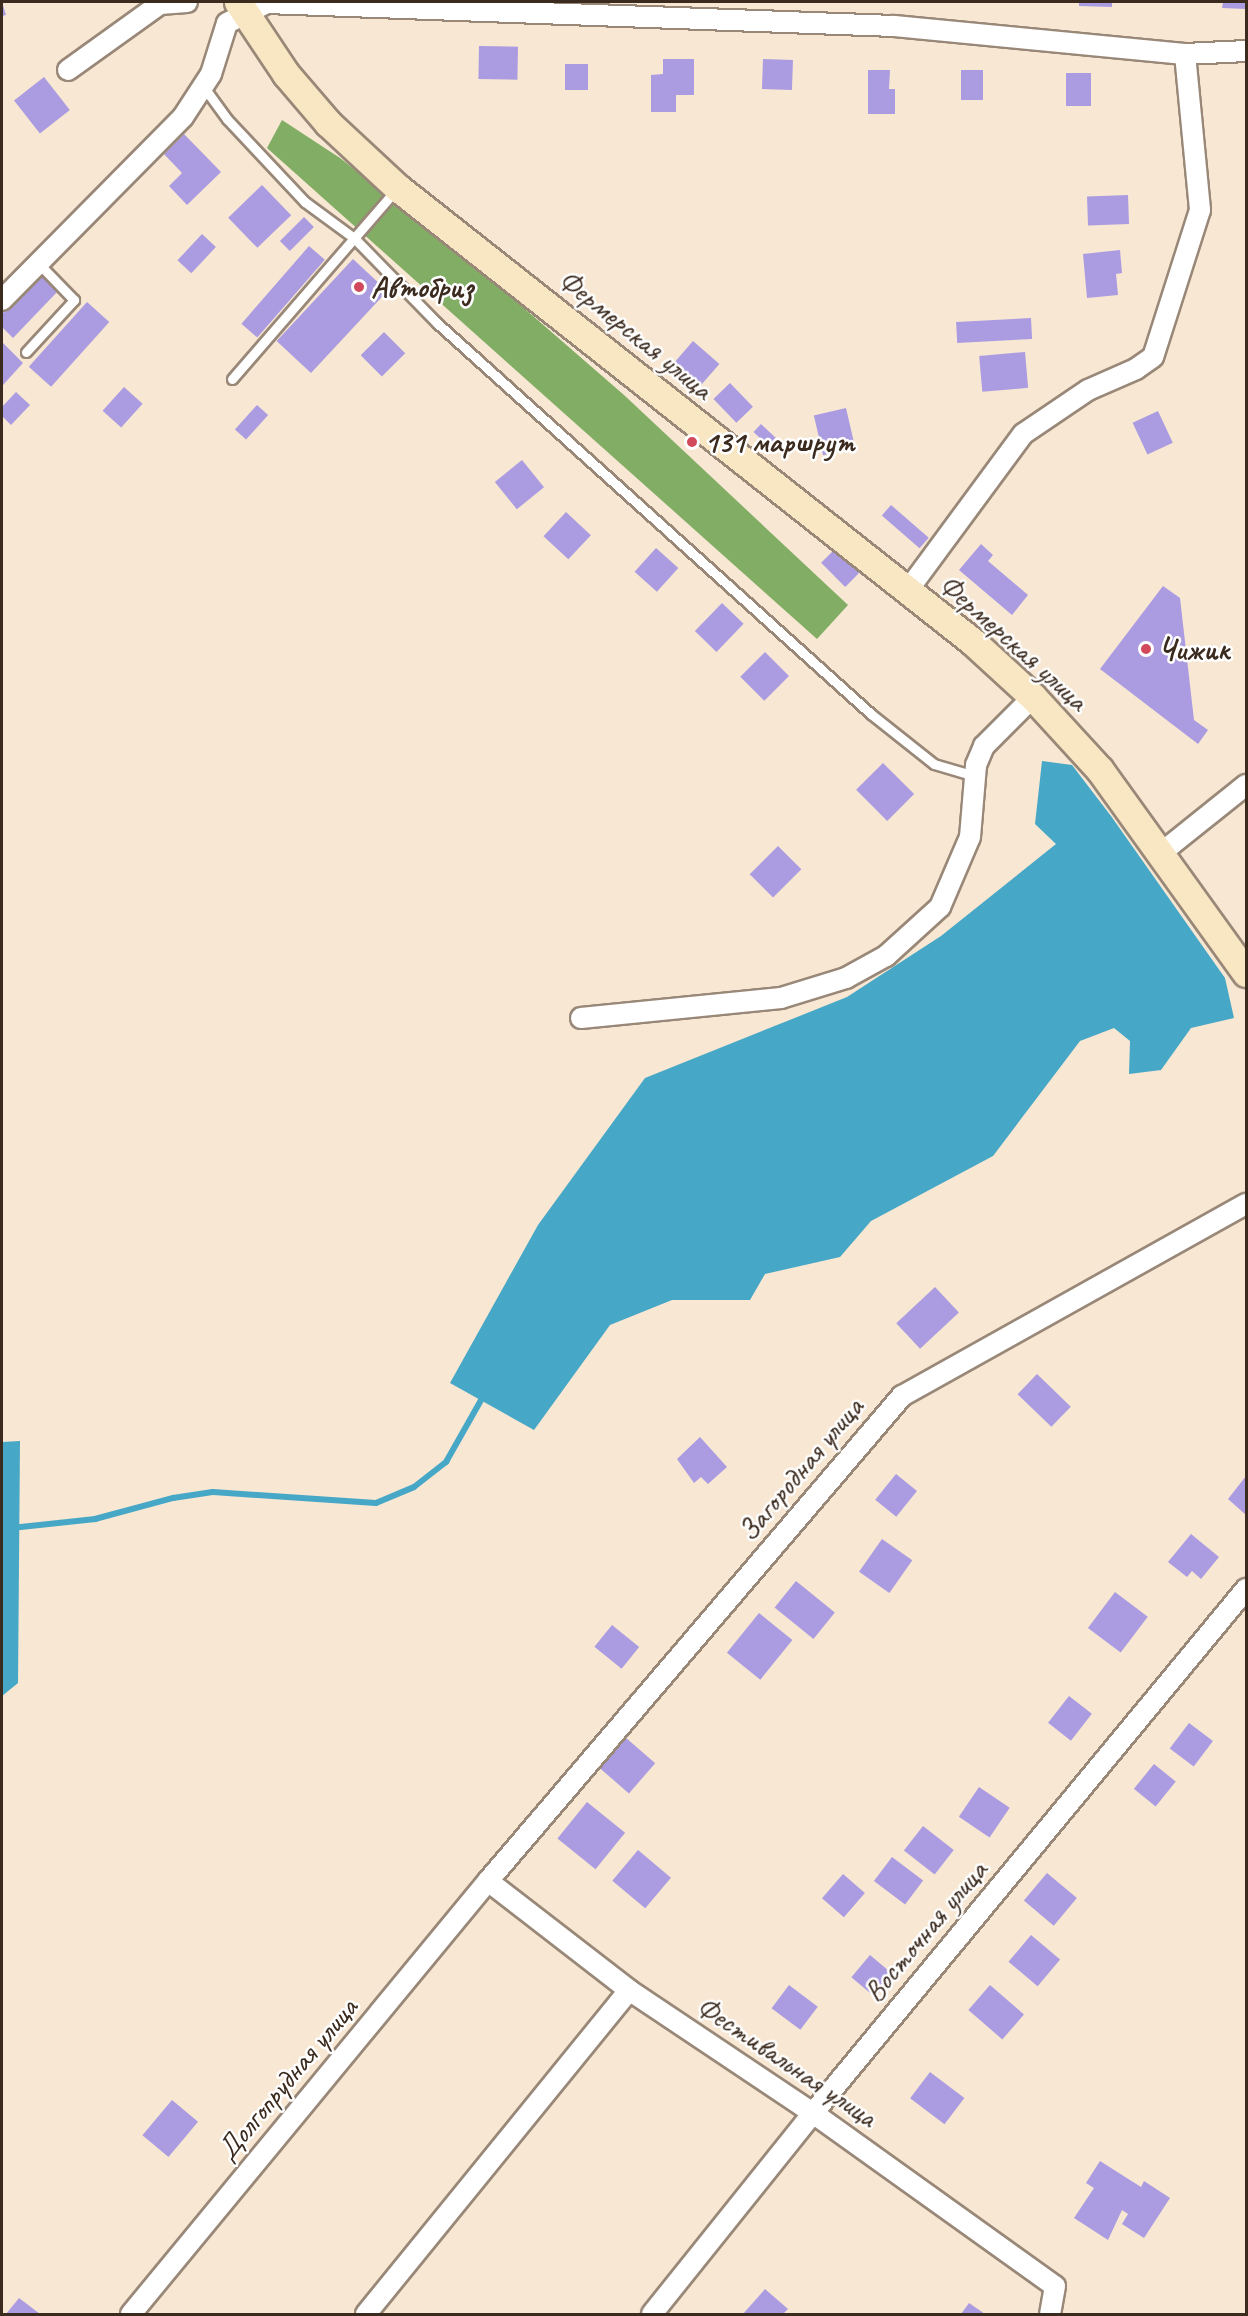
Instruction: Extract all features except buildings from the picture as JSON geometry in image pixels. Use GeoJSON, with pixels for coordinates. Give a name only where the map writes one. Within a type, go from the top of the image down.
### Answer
{"type":"FeatureCollection","features":[{"type":"Feature","properties":{"kind":"street"},"geometry":{"type":"LineString","coordinates":[[68,70],[155,3],[187,2]]}},
{"type":"Feature","properties":{"kind":"street"},"geometry":{"type":"LineString","coordinates":[[2,300],[183,117],[211,74],[227,23],[242,8],[267,3],[894,26],[1185,54],[1246,51]]}},
{"type":"Feature","properties":{"kind":"street","name":"Фермерская улица"},"geometry":{"type":"LineString","coordinates":[[242,8],[328,123],[398,188],[908,590],[1033,697],[1100,770],[1246,973]]}},
{"type":"Feature","properties":{"kind":"street"},"geometry":{"type":"LineString","coordinates":[[908,590],[1023,434],[1088,390],[1136,369],[1153,357],[1200,210],[1185,54]]}},
{"type":"Feature","properties":{"kind":"street"},"geometry":{"type":"LineString","coordinates":[[581,1018],[782,998],[846,978],[886,956],[940,907],[970,837],[975,776],[984,746],[1033,697]]}},
{"type":"Feature","properties":{"kind":"street"},"geometry":{"type":"LineString","coordinates":[[1161,853],[1246,785]]}},
{"type":"Feature","properties":{"kind":"street","name":"Загородная улица"},"geometry":{"type":"LineString","coordinates":[[489,1881],[902,1396],[1246,1204]]}},
{"type":"Feature","properties":{"kind":"street","name":"Восточная улица"},"geometry":{"type":"LineString","coordinates":[[652,2314],[813,2113],[1246,1589]]}},
{"type":"Feature","properties":{"kind":"street","name":"Фестивальная улица"},"geometry":{"type":"LineString","coordinates":[[489,1881],[629,1990],[813,2113],[1055,2286],[1050,2314]]}},
{"type":"Feature","properties":{"kind":"street","name":"Долгопрудная улица"},"geometry":{"type":"LineString","coordinates":[[131,2314],[489,1881]]}},
{"type":"Feature","properties":{"kind":"street"},"geometry":{"type":"LineString","coordinates":[[366,2314],[629,1990]]}},
{"type":"Feature","properties":{"kind":"lane"},"geometry":{"type":"LineString","coordinates":[[203,86],[227,119],[305,202],[354,238],[437,323],[871,714],[934,764],[975,776]]}},
{"type":"Feature","properties":{"kind":"lane"},"geometry":{"type":"LineString","coordinates":[[232,379],[398,188]]}},
{"type":"Feature","properties":{"kind":"lane"},"geometry":{"type":"LineString","coordinates":[[26,352],[74,300],[38,263]]}},
{"type":"Feature","properties":{"kind":"green space"},"geometry":{"type":"Polygon","coordinates":[[[282,120],[340,158],[457,250],[624,395],[848,605],[817,639],[267,148],[282,120]]]}},
{"type":"Feature","properties":{"kind":"water"},"geometry":{"type":"Polygon","coordinates":[[[1042,761],[1072,765],[1111,816],[1225,978],[1234,1018],[1191,1028],[1161,1070],[1129,1074],[1130,1041],[1114,1028],[1080,1041],[993,1156],[871,1221],[840,1257],[765,1274],[750,1300],[672,1300],[610,1325],[534,1430],[450,1383],[538,1225],[645,1078],[847,997],[941,936],[1056,844],[1035,824],[1042,761]]]}},
{"type":"Feature","properties":{"kind":"water"},"geometry":{"type":"Polygon","coordinates":[[[20,1441],[18,1683],[2,1696],[2,1442],[20,1441]]]}},
{"type":"Feature","properties":{"kind":"waterway"},"geometry":{"type":"LineString","coordinates":[[2,1529],[95,1519],[173,1498],[213,1492],[376,1503],[414,1487],[446,1462],[485,1393]]}},
{"type":"Feature","properties":{"kind":"place","name":"Автобриз"},"geometry":{"type":"Point","coordinates":[359,287]}},
{"type":"Feature","properties":{"kind":"place","name":"131 маршрут"},"geometry":{"type":"Point","coordinates":[692,442]}},
{"type":"Feature","properties":{"kind":"place","name":"Чижик"},"geometry":{"type":"Point","coordinates":[1146,649]}}]}
